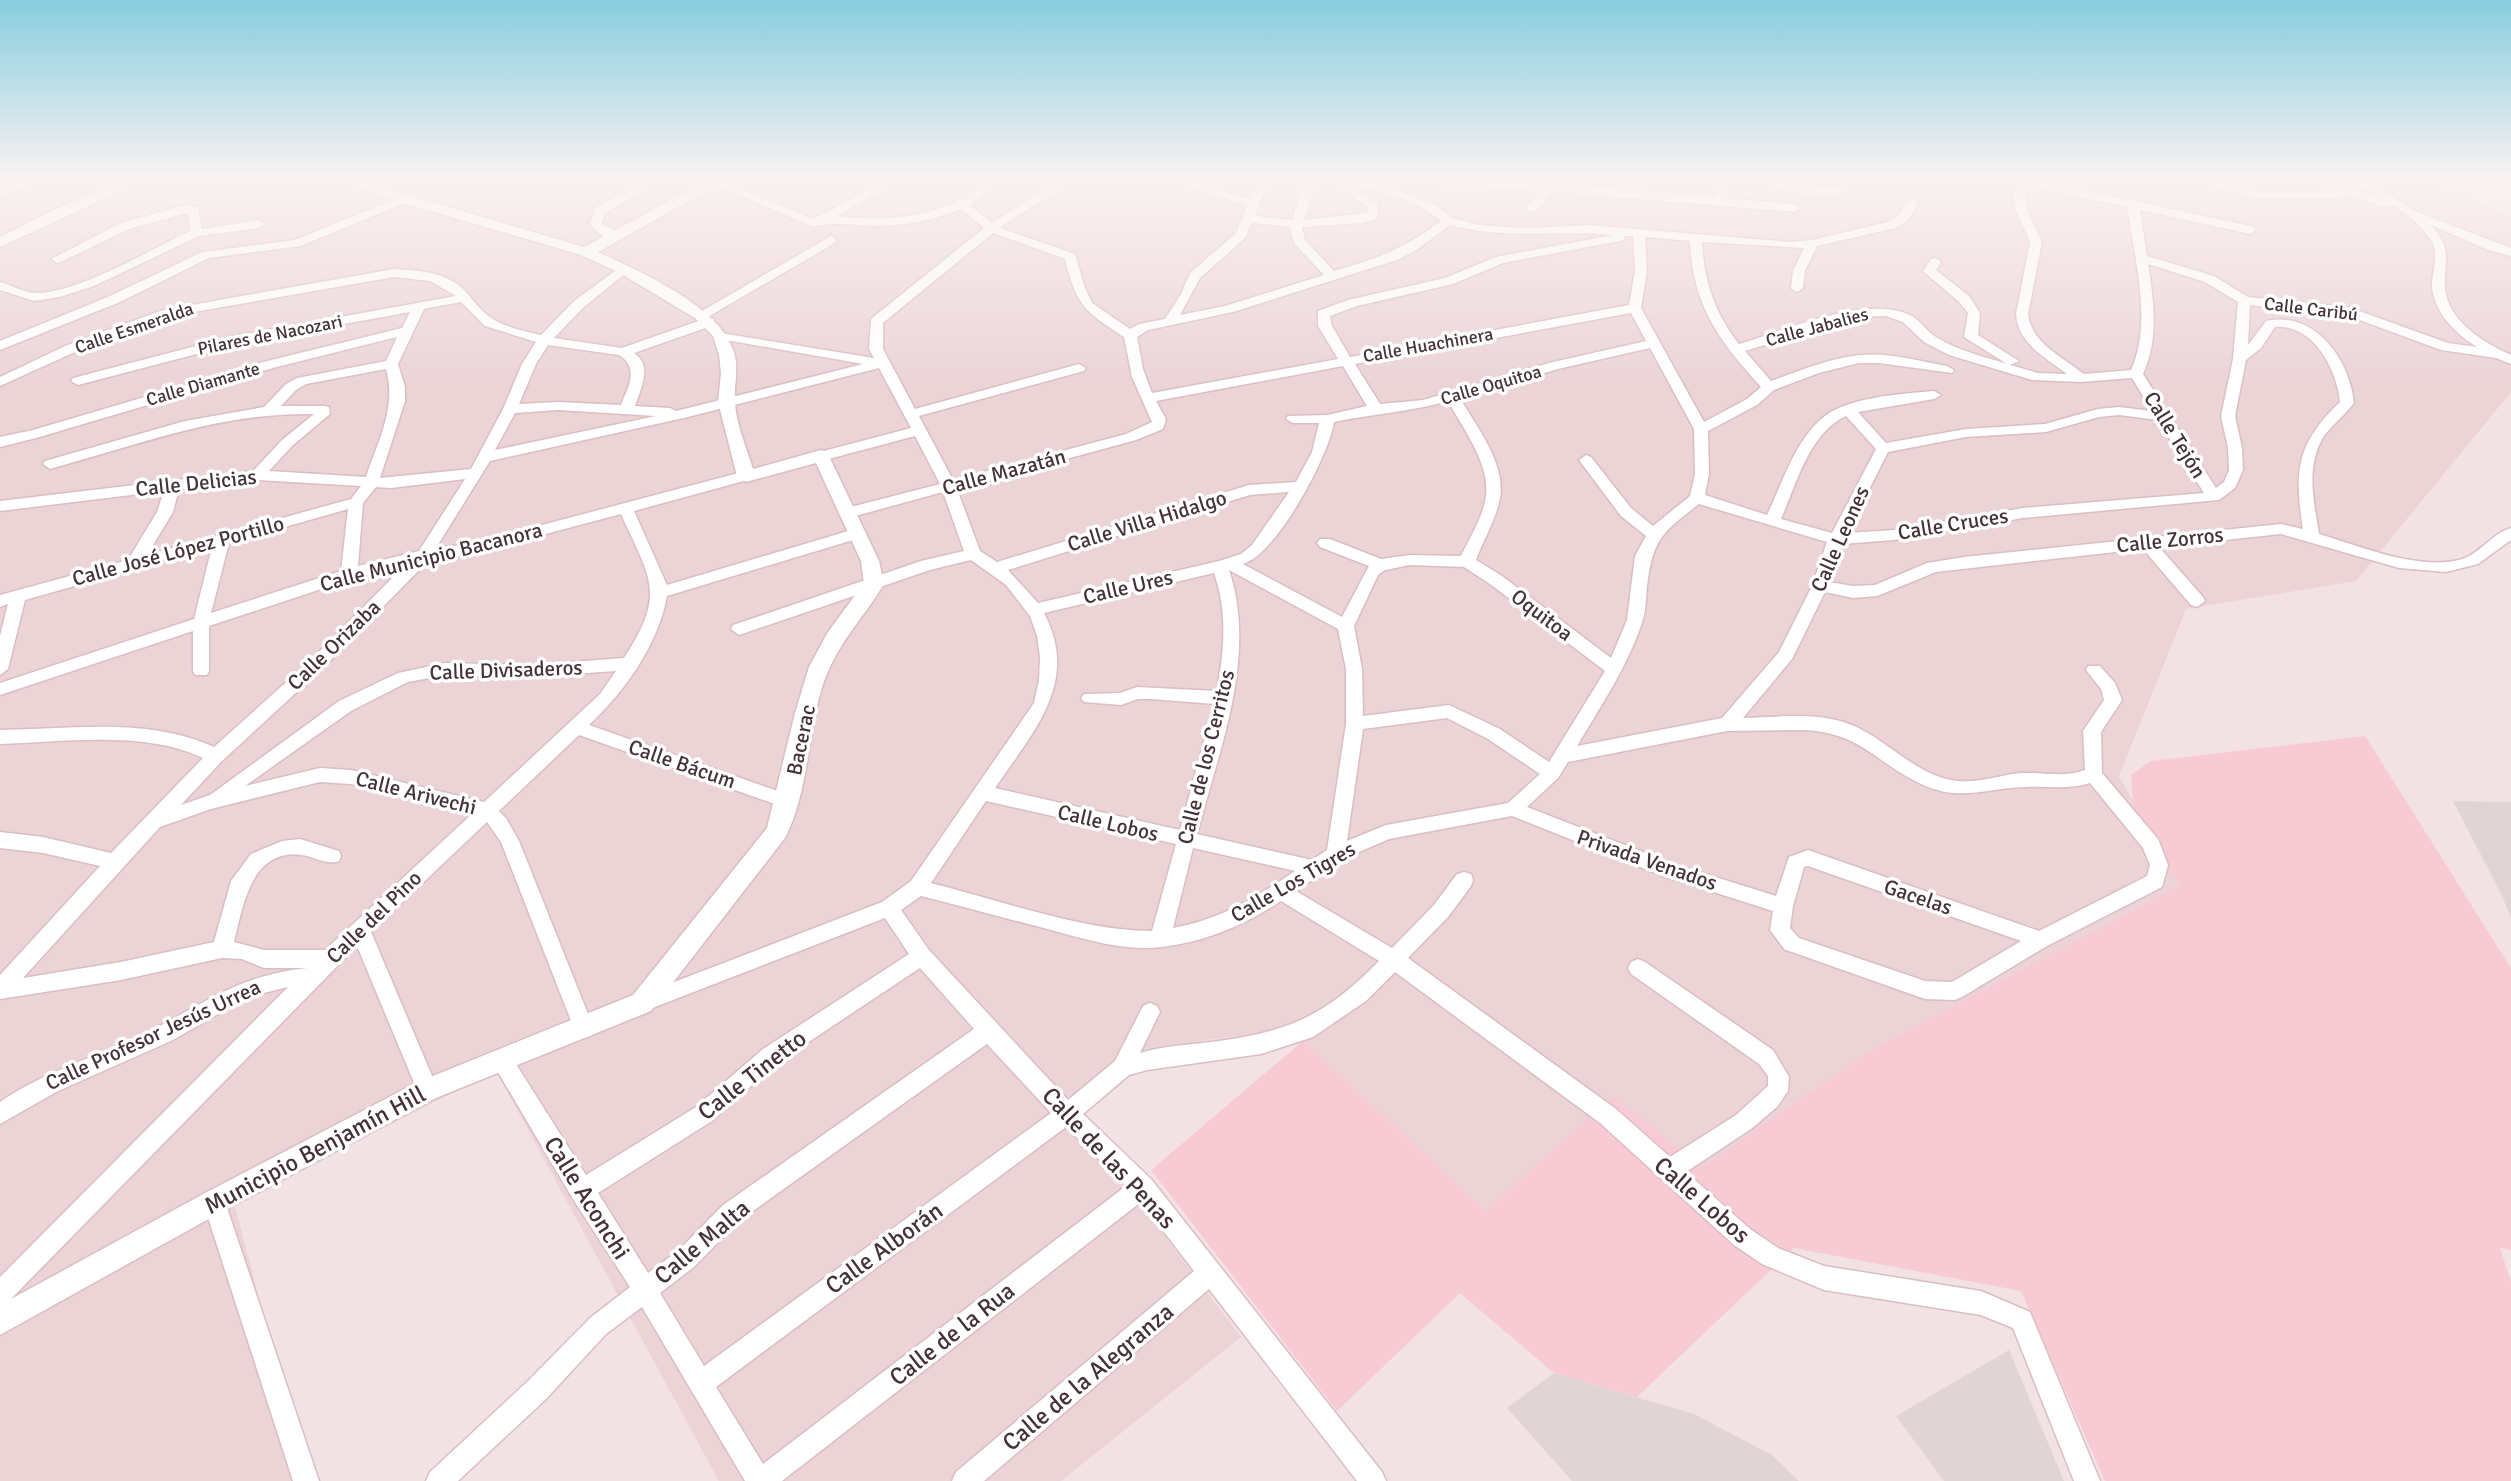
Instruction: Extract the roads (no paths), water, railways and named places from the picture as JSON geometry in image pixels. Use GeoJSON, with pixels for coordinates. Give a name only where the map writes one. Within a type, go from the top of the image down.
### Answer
{"type":"FeatureCollection","features":[{"type":"Feature","properties":{"kind":"street"},"geometry":{"type":"LineString","coordinates":[[57,259],[80,248]]}},
{"type":"Feature","properties":{"kind":"street"},"geometry":{"type":"LineString","coordinates":[[0,286],[34,297],[60,293],[90,283],[164,248]]}},
{"type":"Feature","properties":{"kind":"street"},"geometry":{"type":"LineString","coordinates":[[0,346],[115,299],[206,255],[258,248]]}},
{"type":"Feature","properties":{"kind":"street"},"geometry":{"type":"LineString","coordinates":[[573,248],[623,269],[705,318],[720,335],[727,355],[729,373],[726,402],[746,476],[919,430]]}},
{"type":"Feature","properties":{"kind":"street"},"geometry":{"type":"LineString","coordinates":[[586,252],[593,248]]}},
{"type":"Feature","properties":{"kind":"street"},"geometry":{"type":"LineString","coordinates":[[627,408],[639,376],[637,364],[623,352],[705,318],[818,248]]}},
{"type":"Feature","properties":{"kind":"street"},"geometry":{"type":"LineString","coordinates":[[642,1003],[889,908],[918,887],[1042,704],[1048,685],[1050,664],[1042,625],[1035,609],[1029,597],[998,567],[974,554],[948,487],[876,349],[876,322],[968,248]]}},
{"type":"Feature","properties":{"kind":"street"},"geometry":{"type":"LineString","coordinates":[[1045,248],[1070,257],[1081,300],[1089,310],[1130,335]]}},
{"type":"Feature","properties":{"kind":"street"},"geometry":{"type":"LineString","coordinates":[[1169,322],[1187,294],[1194,276],[1229,248]]}},
{"type":"Feature","properties":{"kind":"street"},"geometry":{"type":"LineString","coordinates":[[1304,248],[1332,276]]}},
{"type":"Feature","properties":{"kind":"street"},"geometry":{"type":"LineString","coordinates":[[1130,335],[1144,327],[1228,309],[1393,257],[1411,248]]}},
{"type":"Feature","properties":{"kind":"street"},"geometry":{"type":"LineString","coordinates":[[1376,409],[1325,326],[1323,314],[1374,298],[1448,281],[1500,260],[1561,248]]}},
{"type":"Feature","properties":{"kind":"street"},"geometry":{"type":"LineString","coordinates":[[1513,809],[1552,773],[1615,669],[1635,620],[1643,556],[1654,535],[1664,523],[1697,498],[1702,474],[1701,429],[1635,308],[1634,299],[1642,271],[1637,248]]}},
{"type":"Feature","properties":{"kind":"street"},"geometry":{"type":"LineString","coordinates":[[1696,248],[1699,281],[1722,334],[1769,387]]}},
{"type":"Feature","properties":{"kind":"street"},"geometry":{"type":"LineString","coordinates":[[1797,288],[1798,271],[1810,248]]}},
{"type":"Feature","properties":{"kind":"street"},"geometry":{"type":"LineString","coordinates":[[2035,248],[2022,314],[2023,326],[2029,338],[2081,378]]}},
{"type":"Feature","properties":{"kind":"street"},"geometry":{"type":"LineString","coordinates":[[2136,374],[2142,364],[2149,325],[2138,248]]}},
{"type":"Feature","properties":{"kind":"street"},"geometry":{"type":"LineString","coordinates":[[2440,248],[2439,290],[2445,306],[2467,333],[2496,354],[2511,360]]}},
{"type":"Feature","properties":{"kind":"street"},"geometry":{"type":"LineString","coordinates":[[2139,258],[2179,267],[2226,287],[2244,301]]}},
{"type":"Feature","properties":{"kind":"street"},"geometry":{"type":"LineString","coordinates":[[1934,262],[1929,271],[1964,299],[1975,313],[1971,337],[2029,373]]}},
{"type":"Feature","properties":{"kind":"street","name":"Calle Orizaba"},"geometry":{"type":"LineString","coordinates":[[0,989],[216,756],[318,663],[424,555],[477,473],[510,409],[528,364],[545,339],[579,304],[623,269]]}},
{"type":"Feature","properties":{"kind":"street","name":"Calle Esmeralda"},"geometry":{"type":"LineString","coordinates":[[0,382],[70,349],[168,313],[394,272],[442,280],[456,289],[489,323],[545,339],[623,352]]}},
{"type":"Feature","properties":{"kind":"street","name":"Pilares de Nacozari"},"geometry":{"type":"LineString","coordinates":[[78,381],[234,340],[464,298]]}},
{"type":"Feature","properties":{"kind":"street","name":"Calle Caribú"},"geometry":{"type":"LineString","coordinates":[[2214,497],[2230,485],[2236,470],[2235,448],[2228,416],[2240,359],[2244,301],[2348,311],[2368,316],[2446,347],[2496,354]]}},
{"type":"Feature","properties":{"kind":"street"},"geometry":{"type":"LineString","coordinates":[[349,574],[356,502],[371,483],[398,401],[398,387],[391,364],[419,306]]}},
{"type":"Feature","properties":{"kind":"street","name":"Calle Huachinera"},"geometry":{"type":"LineString","coordinates":[[1148,398],[1635,308]]}},
{"type":"Feature","properties":{"kind":"street","name":"Calle Jabalies"},"geometry":{"type":"LineString","coordinates":[[1735,350],[1856,313],[1887,312],[1908,319],[1929,339],[1954,352],[2049,379],[2136,374]]}},
{"type":"Feature","properties":{"kind":"street"},"geometry":{"type":"LineString","coordinates":[[2240,359],[2256,345],[2272,324],[2287,323],[2304,331],[2329,353],[2340,371],[2346,386],[2347,403],[2316,435],[2306,461],[2306,501],[2312,535]]}},
{"type":"Feature","properties":{"kind":"street","name":"Calle Diamante"},"geometry":{"type":"LineString","coordinates":[[0,442],[36,435],[268,365],[407,331]]}},
{"type":"Feature","properties":{"kind":"street"},"geometry":{"type":"LineString","coordinates":[[720,335],[882,363]]}},
{"type":"Feature","properties":{"kind":"street"},"geometry":{"type":"LineString","coordinates":[[1130,335],[1134,366],[1148,398]]}},
{"type":"Feature","properties":{"kind":"street","name":"Calle Oquitoa"},"geometry":{"type":"LineString","coordinates":[[1293,419],[1327,419],[1376,409],[1424,404],[1554,366],[1653,343]]}},
{"type":"Feature","properties":{"kind":"street"},"geometry":{"type":"LineString","coordinates":[[1701,429],[1752,402],[1769,387],[1814,370],[1859,359],[1879,359],[1947,370]]}},
{"type":"Feature","properties":{"kind":"street"},"geometry":{"type":"LineString","coordinates":[[485,457],[688,413],[882,363]]}},
{"type":"Feature","properties":{"kind":"street"},"geometry":{"type":"LineString","coordinates":[[269,410],[291,387],[302,381],[391,364]]}},
{"type":"Feature","properties":{"kind":"street"},"geometry":{"type":"LineString","coordinates":[[911,414],[1079,368]]}},
{"type":"Feature","properties":{"kind":"street","name":"Calle Tejón"},"geometry":{"type":"LineString","coordinates":[[2136,374],[2214,497]]}},
{"type":"Feature","properties":{"kind":"street"},"geometry":{"type":"LineString","coordinates":[[1772,522],[1816,434],[1827,420],[1849,411],[1903,397],[1934,395]]}},
{"type":"Feature","properties":{"kind":"street"},"geometry":{"type":"LineString","coordinates":[[1325,543],[1380,565],[1410,560],[1467,562],[1493,497],[1493,480],[1484,456],[1452,397]]}},
{"type":"Feature","properties":{"kind":"street","name":"Calle Mazatán"},"geometry":{"type":"LineString","coordinates":[[848,513],[1131,437],[1158,426],[1160,419],[1148,398]]}},
{"type":"Feature","properties":{"kind":"street"},"geometry":{"type":"LineString","coordinates":[[510,409],[558,406],[688,413]]}},
{"type":"Feature","properties":{"kind":"street"},"geometry":{"type":"LineString","coordinates":[[50,464],[209,421],[269,410],[324,410],[323,414],[287,443],[257,475]]}},
{"type":"Feature","properties":{"kind":"street"},"geometry":{"type":"LineString","coordinates":[[1849,411],[1883,448],[1966,433],[2046,428],[2098,413],[2119,411],[2165,416]]}},
{"type":"Feature","properties":{"kind":"street"},"geometry":{"type":"LineString","coordinates":[[1225,565],[1247,558],[1257,550],[1318,457],[1326,434],[1327,419]]}},
{"type":"Feature","properties":{"kind":"street","name":"Calle Leones"},"geometry":{"type":"LineString","coordinates":[[1727,724],[1786,654],[1820,586],[1836,539],[1883,448]]}},
{"type":"Feature","properties":{"kind":"street"},"geometry":{"type":"LineString","coordinates":[[821,456],[870,561],[874,584]]}},
{"type":"Feature","properties":{"kind":"street"},"geometry":{"type":"LineString","coordinates":[[1586,460],[1626,512],[1654,535]]}},
{"type":"Feature","properties":{"kind":"street","name":"Calle Delicias"},"geometry":{"type":"LineString","coordinates":[[0,506],[257,475],[391,483],[477,473]]}},
{"type":"Feature","properties":{"kind":"street","name":"Calle Municipio Bacanora"},"geometry":{"type":"LineString","coordinates":[[0,689],[349,574],[424,555],[470,549],[746,476]]}},
{"type":"Feature","properties":{"kind":"street"},"geometry":{"type":"LineString","coordinates":[[135,562],[165,512],[173,485]]}},
{"type":"Feature","properties":{"kind":"street","name":"Calle Villa Hidalgo"},"geometry":{"type":"LineString","coordinates":[[998,567],[1249,489],[1298,487]]}},
{"type":"Feature","properties":{"kind":"street","name":"Calle Cruces"},"geometry":{"type":"LineString","coordinates":[[1697,498],[1836,539],[1894,535],[2024,513],[2214,497]]}},
{"type":"Feature","properties":{"kind":"street","name":"Calle José López Portillo"},"geometry":{"type":"LineString","coordinates":[[0,601],[356,502]]}},
{"type":"Feature","properties":{"kind":"street"},"geometry":{"type":"LineString","coordinates":[[625,509],[662,592],[858,533]]}},
{"type":"Feature","properties":{"kind":"street","name":"Calle Zorros"},"geometry":{"type":"LineString","coordinates":[[1820,586],[1866,592],[1933,567],[2281,529],[2312,535],[2411,564],[2449,566],[2466,564],[2511,533]]}},
{"type":"Feature","properties":{"kind":"street"},"geometry":{"type":"LineString","coordinates":[[201,671],[201,623],[222,539]]}},
{"type":"Feature","properties":{"kind":"street"},"geometry":{"type":"LineString","coordinates":[[2147,543],[2197,601]]}},
{"type":"Feature","properties":{"kind":"street"},"geometry":{"type":"LineString","coordinates":[[738,629],[758,620],[927,565],[974,554]]}},
{"type":"Feature","properties":{"kind":"street","name":"Oquitoa"},"geometry":{"type":"LineString","coordinates":[[1467,562],[1496,580],[1615,669]]}},
{"type":"Feature","properties":{"kind":"street"},"geometry":{"type":"LineString","coordinates":[[1225,565],[1346,626]]}},
{"type":"Feature","properties":{"kind":"street","name":"Calle Ures"},"geometry":{"type":"LineString","coordinates":[[1035,609],[1225,565]]}},
{"type":"Feature","properties":{"kind":"street","name":"Calle de los Cerritos"},"geometry":{"type":"LineString","coordinates":[[1160,939],[1224,698],[1233,638],[1233,605],[1225,565]]}},
{"type":"Feature","properties":{"kind":"street"},"geometry":{"type":"LineString","coordinates":[[1336,854],[1355,724],[1354,669],[1346,626],[1372,572],[1380,565]]}},
{"type":"Feature","properties":{"kind":"street","name":"Bacerac"},"geometry":{"type":"LineString","coordinates":[[642,1003],[777,832],[789,802],[813,687],[830,646],[874,584]]}},
{"type":"Feature","properties":{"kind":"street","name":"Calle del Pino"},"geometry":{"type":"LineString","coordinates":[[0,1294],[329,959],[606,699],[630,664],[658,607],[662,592]]}},
{"type":"Feature","properties":{"kind":"street"},"geometry":{"type":"LineString","coordinates":[[0,669],[18,596]]}},
{"type":"Feature","properties":{"kind":"street","name":"Calle Divisaderos"},"geometry":{"type":"LineString","coordinates":[[209,802],[345,706],[404,677],[445,668],[530,671],[630,664]]}},
{"type":"Feature","properties":{"kind":"street"},"geometry":{"type":"LineString","coordinates":[[1562,756],[1727,724],[1825,725],[1843,728],[1889,759],[1949,787],[2016,780],[2082,780],[2093,774],[2095,765],[2092,731],[2106,714],[2113,699],[2109,687],[2094,670]]}},
{"type":"Feature","properties":{"kind":"street"},"geometry":{"type":"LineString","coordinates":[[1090,698],[1121,699],[1137,693],[1152,693],[1224,698]]}},
{"type":"Feature","properties":{"kind":"street"},"geometry":{"type":"LineString","coordinates":[[1355,724],[1449,711],[1494,734],[1552,773]]}},
{"type":"Feature","properties":{"kind":"street","name":"Calle Bácum"},"geometry":{"type":"LineString","coordinates":[[575,727],[789,802]]}},
{"type":"Feature","properties":{"kind":"street"},"geometry":{"type":"LineString","coordinates":[[0,737],[142,734],[176,740],[216,756]]}},
{"type":"Feature","properties":{"kind":"street"},"geometry":{"type":"LineString","coordinates":[[1783,906],[1780,930],[1792,944],[1925,990],[1955,991],[2040,940],[2155,881],[2159,865],[2151,844],[2093,774]]}},
{"type":"Feature","properties":{"kind":"street","name":"Calle Arivechi"},"geometry":{"type":"LineString","coordinates":[[153,822],[209,802],[320,775],[351,777],[486,810],[500,823],[510,841],[584,1029]]}},
{"type":"Feature","properties":{"kind":"street","name":"Calle Lobos"},"geometry":{"type":"LineString","coordinates":[[984,793],[1314,868]]}},
{"type":"Feature","properties":{"kind":"street","name":"Calle Los Tigres"},"geometry":{"type":"LineString","coordinates":[[918,887],[1090,932],[1129,939],[1160,939],[1207,930],[1257,907],[1336,854],[1386,832],[1513,809]]}},
{"type":"Feature","properties":{"kind":"street","name":"Privada Venados"},"geometry":{"type":"LineString","coordinates":[[1513,809],[1667,869],[1783,906]]}},
{"type":"Feature","properties":{"kind":"street"},"geometry":{"type":"LineString","coordinates":[[0,840],[43,845],[115,862]]}},
{"type":"Feature","properties":{"kind":"street"},"geometry":{"type":"LineString","coordinates":[[222,949],[240,881],[258,859],[282,849],[300,847],[332,856]]}},
{"type":"Feature","properties":{"kind":"street","name":"Gacelas"},"geometry":{"type":"LineString","coordinates":[[1783,906],[1796,862],[1808,858],[2040,940]]}},
{"type":"Feature","properties":{"kind":"street"},"geometry":{"type":"LineString","coordinates":[[1122,1068],[1147,1060],[1261,1045],[1306,1030],[1359,995],[1392,958],[1441,911],[1464,880]]}},
{"type":"Feature","properties":{"kind":"street","name":"Calle Lobos"},"geometry":{"type":"LineString","coordinates":[[1282,892],[1392,958],[1608,1116],[1742,1237],[1770,1256],[1824,1278],[1981,1303],[2022,1320],[2087,1481]]}},
{"type":"Feature","properties":{"kind":"street","name":"Calle de las Penas"},"geometry":{"type":"LineString","coordinates":[[889,908],[922,956],[988,1031],[1067,1114],[1143,1187],[1373,1481]]}},
{"type":"Feature","properties":{"kind":"street"},"geometry":{"type":"LineString","coordinates":[[360,930],[427,1090]]}},
{"type":"Feature","properties":{"kind":"street"},"geometry":{"type":"LineString","coordinates":[[0,989],[121,971],[222,949],[243,951],[264,959],[329,959]]}},
{"type":"Feature","properties":{"kind":"street","name":"Calle Tinetto"},"geometry":{"type":"LineString","coordinates":[[581,1191],[704,1114],[770,1056],[922,956]]}},
{"type":"Feature","properties":{"kind":"street"},"geometry":{"type":"LineString","coordinates":[[1638,968],[1766,1057],[1779,1073],[1778,1089],[1766,1105],[1667,1172]]}},
{"type":"Feature","properties":{"kind":"street","name":"Calle Profesor Jesús Urrea"},"geometry":{"type":"LineString","coordinates":[[0,1114],[48,1084],[142,1045],[234,993],[263,981],[313,976]]}},
{"type":"Feature","properties":{"kind":"street","name":"Municipio Benjamín Hill"},"geometry":{"type":"LineString","coordinates":[[0,1321],[214,1202],[427,1090],[584,1029],[642,1003]]}},
{"type":"Feature","properties":{"kind":"street"},"geometry":{"type":"LineString","coordinates":[[1122,1068],[1150,1012]]}},
{"type":"Feature","properties":{"kind":"street","name":"Calle Malta"},"geometry":{"type":"LineString","coordinates":[[439,1481],[537,1390],[598,1326],[686,1259],[731,1213],[988,1031]]}},
{"type":"Feature","properties":{"kind":"street","name":"Calle Aconchi"},"geometry":{"type":"LineString","coordinates":[[502,1060],[760,1481]]}},
{"type":"Feature","properties":{"kind":"street","name":"Calle Alborán"},"geometry":{"type":"LineString","coordinates":[[701,1383],[1067,1114],[1122,1068]]}},
{"type":"Feature","properties":{"kind":"street","name":"Calle de la Rua"},"geometry":{"type":"LineString","coordinates":[[760,1481],[1143,1187]]}},
{"type":"Feature","properties":{"kind":"street"},"geometry":{"type":"LineString","coordinates":[[214,1202],[306,1481]]}},
{"type":"Feature","properties":{"kind":"street","name":"Calle de la Alegranza"},"geometry":{"type":"LineString","coordinates":[[965,1481],[1212,1272]]}}]}
